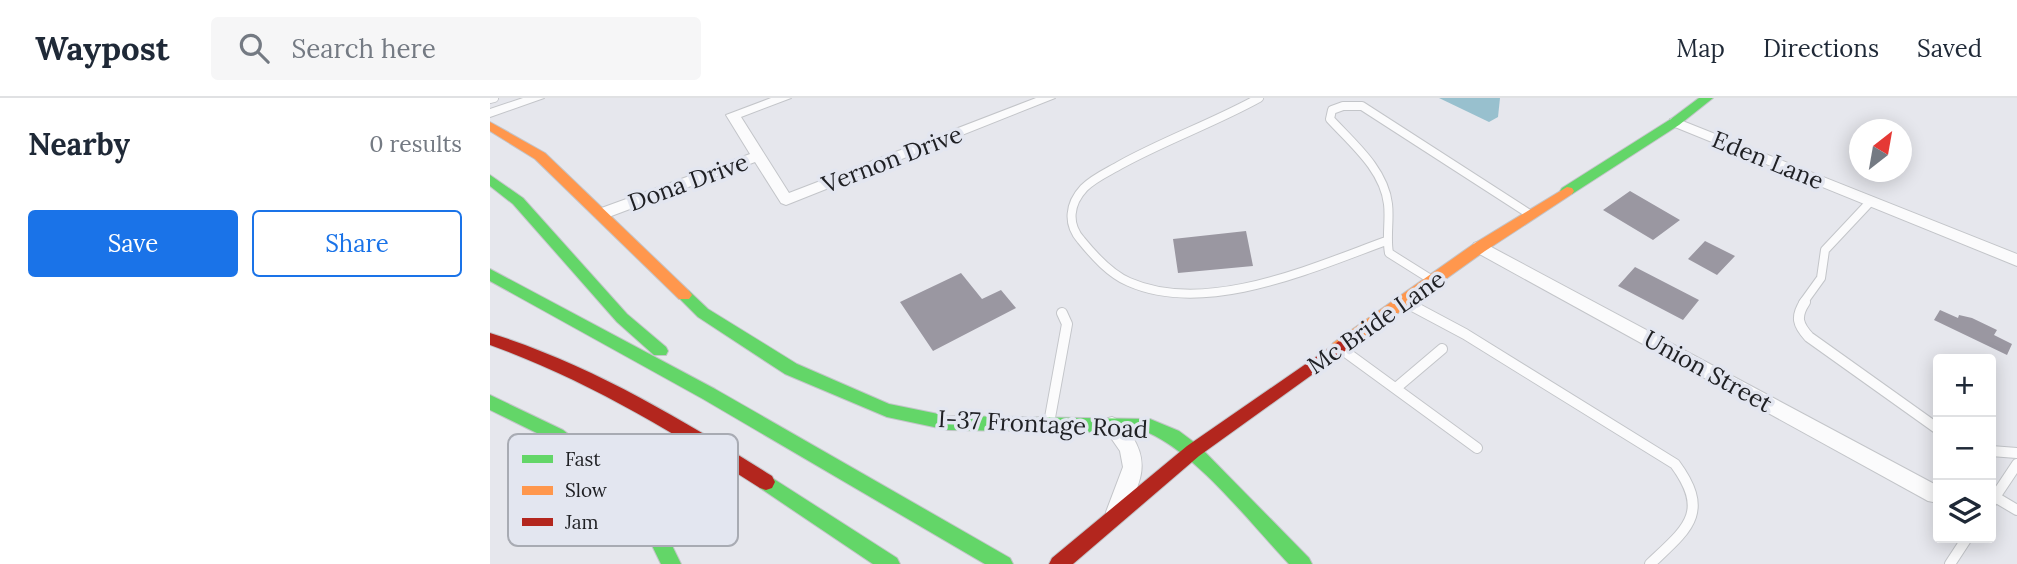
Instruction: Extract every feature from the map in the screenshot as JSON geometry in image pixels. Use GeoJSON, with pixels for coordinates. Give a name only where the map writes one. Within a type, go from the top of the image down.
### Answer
{"type":"FeatureCollection","features":[{"type":"Feature","properties":{"kind":"main road","name":"Mc Bride Lane"},"geometry":{"type":"LineString","coordinates":[[1059,564],[1193,451],[1480,247],[1675,122],[1707,98]]}},
{"type":"Feature","properties":{"kind":"main road","name":"I-37 Frontage Road"},"geometry":{"type":"LineString","coordinates":[[490,126],[540,156],[703,313],[791,369],[887,410],[948,423],[1150,426],[1166,431],[1177,436],[1193,451],[1302,564]]}},
{"type":"Feature","properties":{"kind":"main road"},"geometry":{"type":"LineString","coordinates":[[490,178],[518,201],[622,318],[709,394]]}},
{"type":"Feature","properties":{"kind":"main road"},"geometry":{"type":"LineString","coordinates":[[490,274],[709,394],[1003,564]]}},
{"type":"Feature","properties":{"kind":"main road"},"geometry":{"type":"LineString","coordinates":[[490,339],[552,360],[615,390],[690,434]]}},
{"type":"Feature","properties":{"kind":"main road"},"geometry":{"type":"LineString","coordinates":[[501,360],[630,414],[671,422]]}},
{"type":"Feature","properties":{"kind":"main road"},"geometry":{"type":"LineString","coordinates":[[490,402],[555,434]]}},
{"type":"Feature","properties":{"kind":"main road"},"geometry":{"type":"LineString","coordinates":[[738,465],[890,564]]}},
{"type":"Feature","properties":{"kind":"main road"},"geometry":{"type":"LineString","coordinates":[[662,546],[671,564]]}},
{"type":"Feature","properties":{"kind":"street"},"geometry":{"type":"LineString","coordinates":[[490,113],[537,98]]}},
{"type":"Feature","properties":{"kind":"street","name":"Dona Drive"},"geometry":{"type":"LineString","coordinates":[[601,214],[758,156],[733,115],[784,98]]}},
{"type":"Feature","properties":{"kind":"street","name":"Vernon Drive"},"geometry":{"type":"LineString","coordinates":[[758,156],[786,200],[1048,98]]}},
{"type":"Feature","properties":{"kind":"street","name":"Eden Lane"},"geometry":{"type":"LineString","coordinates":[[1675,122],[2017,260]]}},
{"type":"Feature","properties":{"kind":"street","name":"Union Street"},"geometry":{"type":"LineString","coordinates":[[1480,247],[1933,494]]}},
{"type":"Feature","properties":{"kind":"street"},"geometry":{"type":"LineString","coordinates":[[1112,425],[1135,457],[1134,470],[1115,515]]}},
{"type":"Feature","properties":{"kind":"lane"},"geometry":{"type":"LineString","coordinates":[[1259,98],[1233,113],[1133,158],[1088,184],[1081,191],[1070,213],[1073,231],[1102,265],[1130,283],[1169,294],[1200,294],[1240,287],[1296,273],[1386,241]]}},
{"type":"Feature","properties":{"kind":"lane"},"geometry":{"type":"LineString","coordinates":[[1352,98],[1531,215]]}},
{"type":"Feature","properties":{"kind":"lane"},"geometry":{"type":"LineString","coordinates":[[1362,106],[1343,106],[1332,110],[1330,119],[1379,175],[1387,199],[1386,241],[1389,253],[1434,281]]}},
{"type":"Feature","properties":{"kind":"lane"},"geometry":{"type":"LineString","coordinates":[[1871,201],[1822,253],[1820,279],[1798,308],[1797,320],[1803,332],[1821,348],[1933,426]]}},
{"type":"Feature","properties":{"kind":"lane"},"geometry":{"type":"LineString","coordinates":[[1405,302],[1465,334],[1675,464],[1689,481],[1694,494],[1694,508],[1685,530],[1650,564]]}},
{"type":"Feature","properties":{"kind":"lane"},"geometry":{"type":"LineString","coordinates":[[1049,423],[1067,324],[1062,313]]}},
{"type":"Feature","properties":{"kind":"lane"},"geometry":{"type":"LineString","coordinates":[[1340,348],[1477,448]]}},
{"type":"Feature","properties":{"kind":"lane"},"geometry":{"type":"LineString","coordinates":[[1396,388],[1442,349]]}},
{"type":"Feature","properties":{"kind":"lane"},"geometry":{"type":"LineString","coordinates":[[1996,452],[2017,453]]}},
{"type":"Feature","properties":{"kind":"lane"},"geometry":{"type":"LineString","coordinates":[[1996,496],[2017,464]]}},
{"type":"Feature","properties":{"kind":"lane"},"geometry":{"type":"LineString","coordinates":[[1996,501],[2017,510]]}},
{"type":"Feature","properties":{"kind":"lane"},"geometry":{"type":"LineString","coordinates":[[1950,564],[1965,543]]}},
{"type":"Feature","properties":{"kind":"water"},"geometry":{"type":"Polygon","coordinates":[[[1439,98],[1500,98],[1498,117],[1489,122],[1439,98]]]}},
{"type":"Feature","properties":{"kind":"building"},"geometry":{"type":"Polygon","coordinates":[[[1630,191],[1680,220],[1653,240],[1603,210],[1630,191]]]}},
{"type":"Feature","properties":{"kind":"building"},"geometry":{"type":"Polygon","coordinates":[[[1246,231],[1253,266],[1178,273],[1173,239],[1246,231]]]}},
{"type":"Feature","properties":{"kind":"building"},"geometry":{"type":"Polygon","coordinates":[[[1705,241],[1735,256],[1717,275],[1688,259],[1705,241]]]}},
{"type":"Feature","properties":{"kind":"building"},"geometry":{"type":"Polygon","coordinates":[[[1635,267],[1699,300],[1683,320],[1618,286],[1635,267]]]}},
{"type":"Feature","properties":{"kind":"building"},"geometry":{"type":"Polygon","coordinates":[[[961,273],[982,299],[1001,290],[1016,308],[933,351],[900,302],[961,273]]]}},
{"type":"Feature","properties":{"kind":"building"},"geometry":{"type":"Polygon","coordinates":[[[1940,310],[1958,318],[1959,315],[1972,318],[1997,330],[1994,335],[2012,344],[2007,355],[1934,320],[1940,310]]]}},
{"type":"Feature","properties":{"kind":"traffic: fast"},"geometry":{"type":"LineString","coordinates":[[1567,191],[1675,122],[1707,98]]}},
{"type":"Feature","properties":{"kind":"traffic: fast"},"geometry":{"type":"LineString","coordinates":[[490,179],[518,201],[622,318],[660,351]]}},
{"type":"Feature","properties":{"kind":"traffic: fast"},"geometry":{"type":"LineString","coordinates":[[490,274],[709,394],[1003,564]]}},
{"type":"Feature","properties":{"kind":"traffic: fast"},"geometry":{"type":"LineString","coordinates":[[684,295],[703,313],[791,369],[887,410],[948,423],[1150,426],[1173,436],[1193,451],[1302,564]]}},
{"type":"Feature","properties":{"kind":"traffic: fast"},"geometry":{"type":"LineString","coordinates":[[490,402],[555,434]]}},
{"type":"Feature","properties":{"kind":"traffic: fast"},"geometry":{"type":"LineString","coordinates":[[766,482],[890,564]]}},
{"type":"Feature","properties":{"kind":"traffic: fast"},"geometry":{"type":"LineString","coordinates":[[662,546],[671,564]]}},
{"type":"Feature","properties":{"kind":"traffic: slow"},"geometry":{"type":"LineString","coordinates":[[490,126],[540,156],[684,295]]}},
{"type":"Feature","properties":{"kind":"traffic: slow"},"geometry":{"type":"LineString","coordinates":[[1339,347],[1480,247],[1567,191]]}},
{"type":"Feature","properties":{"kind":"traffic: jam"},"geometry":{"type":"LineString","coordinates":[[490,339],[563,367],[688,434]]}},
{"type":"Feature","properties":{"kind":"traffic: jam"},"geometry":{"type":"LineString","coordinates":[[1059,564],[1193,451],[1339,347]]}},
{"type":"Feature","properties":{"kind":"traffic: jam"},"geometry":{"type":"LineString","coordinates":[[738,465],[766,482]]}}]}
